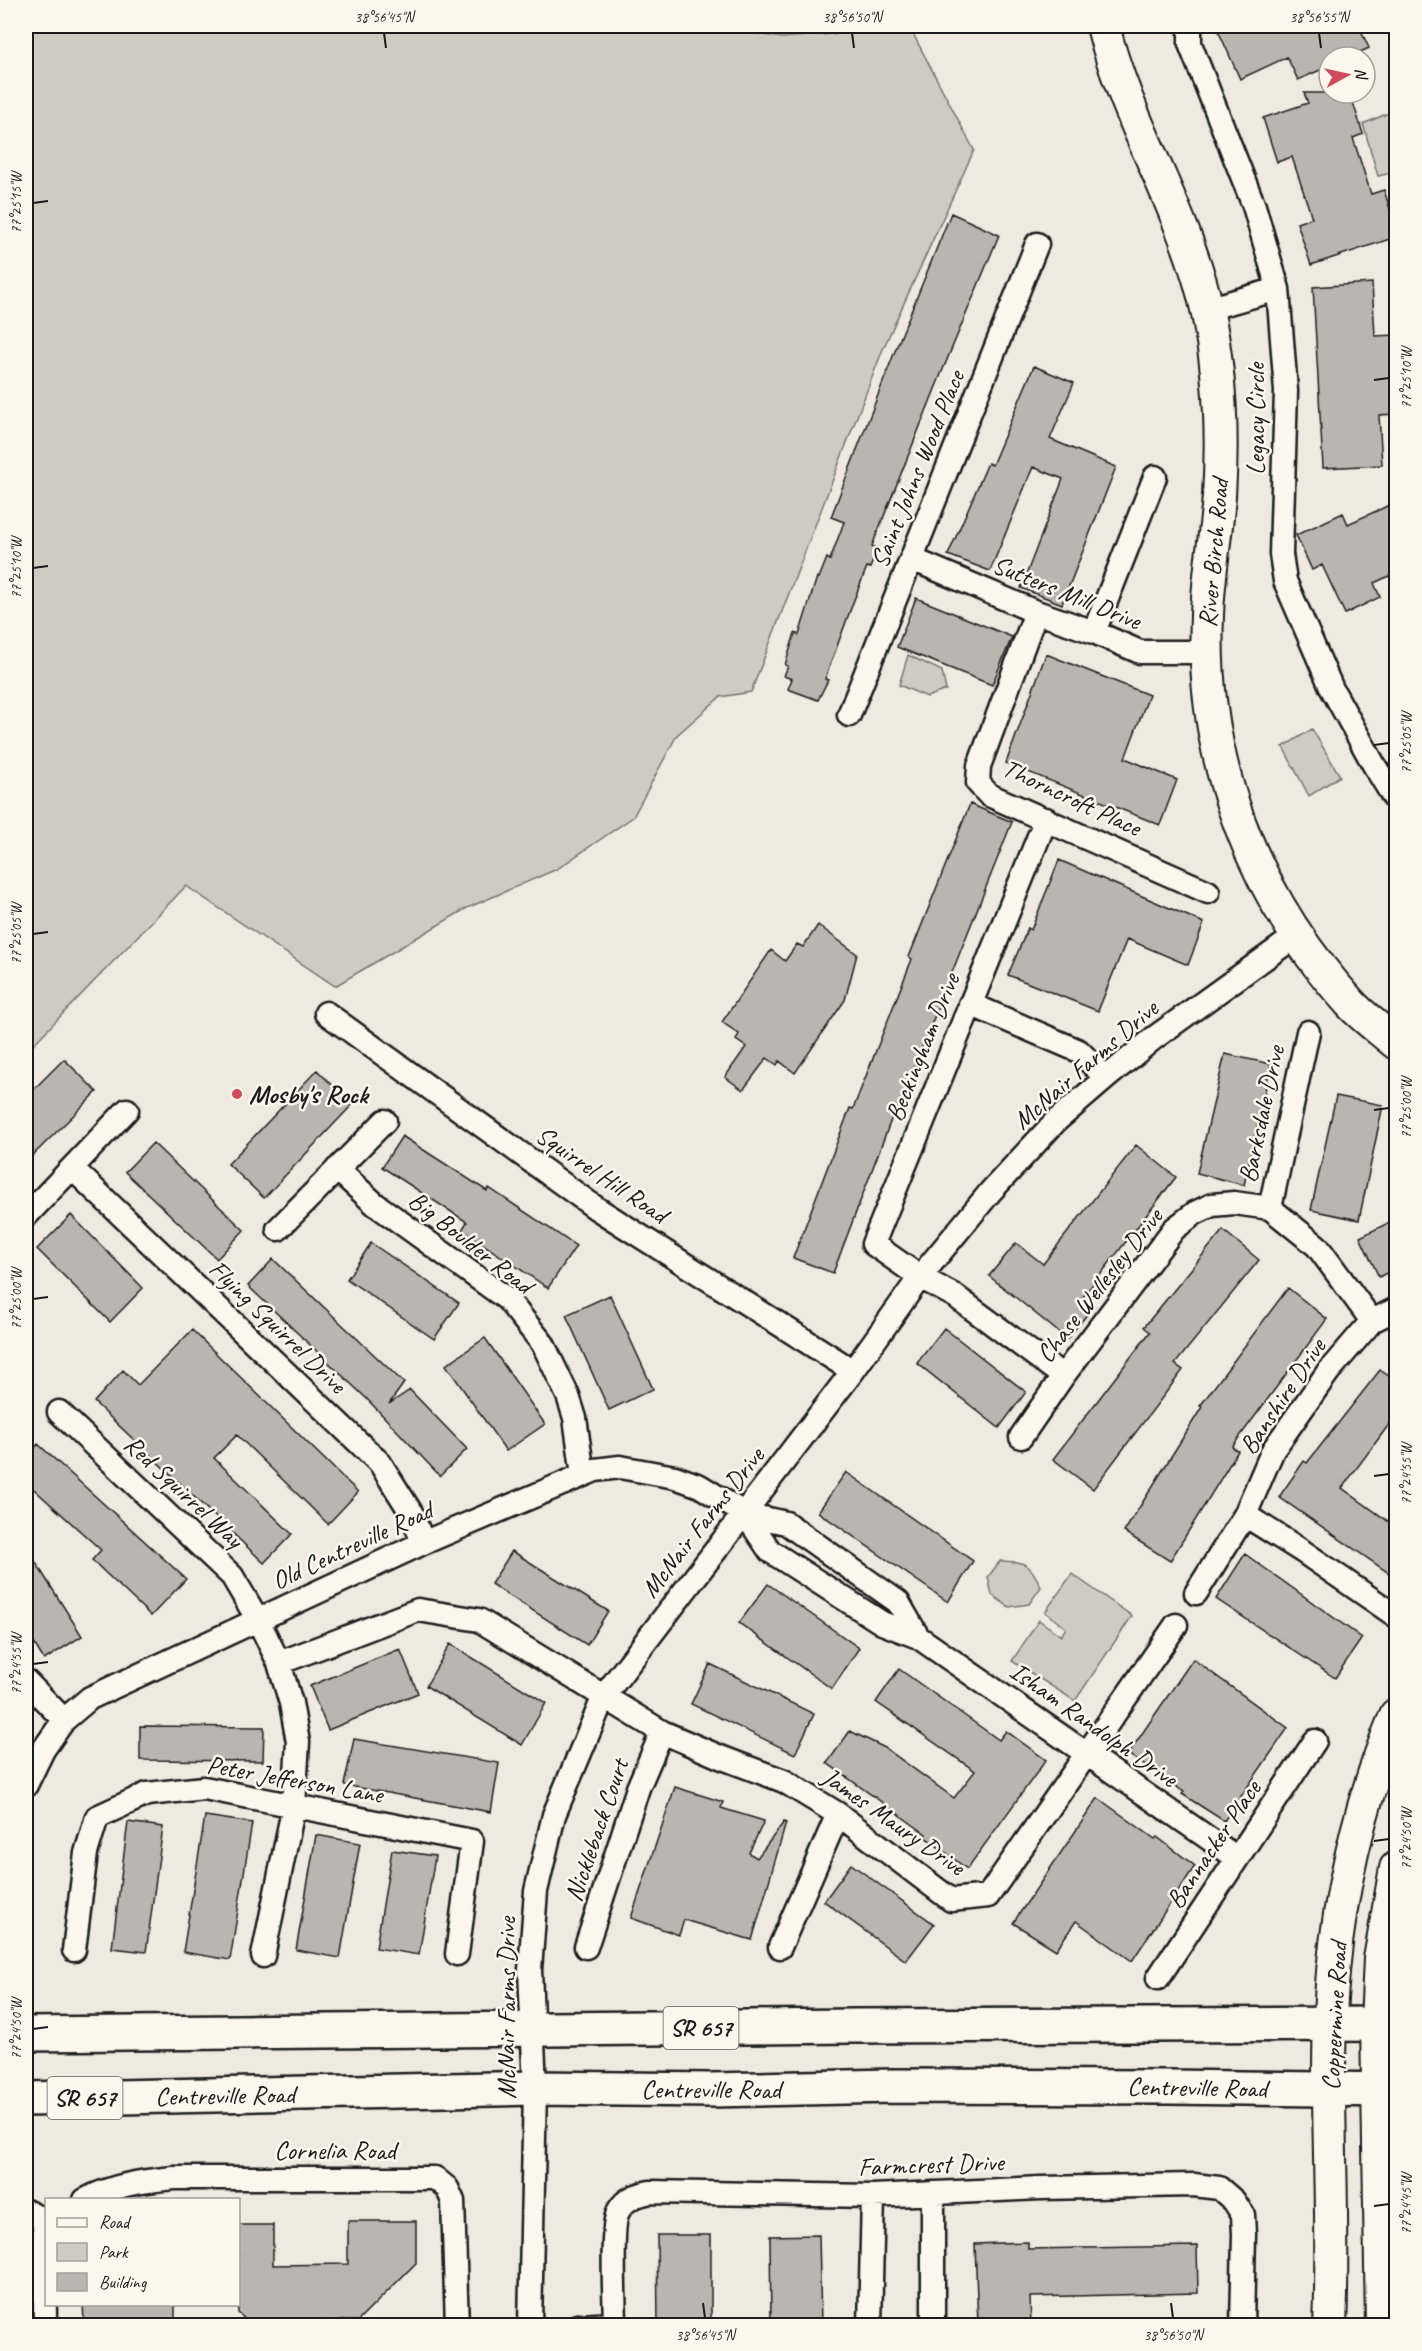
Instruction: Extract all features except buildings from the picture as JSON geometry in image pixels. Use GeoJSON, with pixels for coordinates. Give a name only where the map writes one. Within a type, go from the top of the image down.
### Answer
{"type":"FeatureCollection","features":[{"type":"Feature","properties":{"kind":"main road","name":"SR 657"},"geometry":{"type":"LineString","coordinates":[[26,2034],[1387,2024]]}},
{"type":"Feature","properties":{"kind":"main road","name":"Centreville Road"},"geometry":{"type":"LineString","coordinates":[[26,2099],[535,2088],[711,2090],[905,2086],[1387,2090]]}},
{"type":"Feature","properties":{"kind":"street","name":"River Birch Road"},"geometry":{"type":"LineString","coordinates":[[1103,26],[1125,99],[1168,192],[1190,247],[1207,309],[1219,390],[1221,436],[1219,496],[1207,614],[1206,652],[1213,728],[1226,786],[1243,837],[1264,883],[1297,936],[1352,1005],[1396,1043]]}},
{"type":"Feature","properties":{"kind":"street","name":"Legacy Circle"},"geometry":{"type":"LineString","coordinates":[[1190,26],[1190,44],[1254,206],[1278,289],[1286,391],[1281,554],[1285,581],[1332,689],[1396,801]]}},
{"type":"Feature","properties":{"kind":"street","name":"Saint Johns Wood Place"},"geometry":{"type":"LineString","coordinates":[[849,715],[1037,244]]}},
{"type":"Feature","properties":{"kind":"street"},"geometry":{"type":"LineString","coordinates":[[1207,309],[1278,289]]}},
{"type":"Feature","properties":{"kind":"street"},"geometry":{"type":"LineString","coordinates":[[1094,632],[1155,477]]}},
{"type":"Feature","properties":{"kind":"street","name":"Sutters Mill Drive"},"geometry":{"type":"LineString","coordinates":[[912,559],[1036,612],[1094,632],[1140,652],[1206,652]]}},
{"type":"Feature","properties":{"kind":"street","name":"Thorncroft Place"},"geometry":{"type":"LineString","coordinates":[[1036,612],[979,766],[978,783],[989,795],[1208,891]]}},
{"type":"Feature","properties":{"kind":"street","name":"Beckingham Drive"},"geometry":{"type":"LineString","coordinates":[[920,1278],[873,1244],[1046,819]]}},
{"type":"Feature","properties":{"kind":"street","name":"McNair Farms Drive"},"geometry":{"type":"LineString","coordinates":[[530,2325],[535,2088],[530,1970],[536,1891],[554,1815],[604,1696],[745,1514],[920,1278],[991,1191],[1056,1121],[1106,1078],[1155,1038],[1297,936]]}},
{"type":"Feature","properties":{"kind":"street"},"geometry":{"type":"LineString","coordinates":[[970,1004],[1080,1050],[1106,1078]]}},
{"type":"Feature","properties":{"kind":"street","name":"Squirrel Hill Road"},"geometry":{"type":"LineString","coordinates":[[326,1013],[596,1208],[853,1371]]}},
{"type":"Feature","properties":{"kind":"street","name":"Barksdale Drive"},"geometry":{"type":"LineString","coordinates":[[1270,1208],[1308,1032]]}},
{"type":"Feature","properties":{"kind":"street"},"geometry":{"type":"LineString","coordinates":[[26,1216],[127,1110]]}},
{"type":"Feature","properties":{"kind":"street"},"geometry":{"type":"LineString","coordinates":[[278,1229],[385,1121]]}},
{"type":"Feature","properties":{"kind":"street","name":"Flying Squirrel Drive"},"geometry":{"type":"LineString","coordinates":[[72,1168],[380,1462],[412,1514],[423,1543]]}},
{"type":"Feature","properties":{"kind":"street","name":"Big Boulder Road"},"geometry":{"type":"LineString","coordinates":[[337,1169],[375,1204],[507,1299],[543,1344],[568,1396],[575,1418],[583,1474]]}},
{"type":"Feature","properties":{"kind":"street","name":"Chase Wellesley Drive"},"geometry":{"type":"LineString","coordinates":[[1021,1437],[1063,1376],[1174,1229],[1195,1213],[1212,1205],[1234,1203],[1270,1208]]}},
{"type":"Feature","properties":{"kind":"street"},"geometry":{"type":"LineString","coordinates":[[1270,1208],[1317,1246],[1372,1321]]}},
{"type":"Feature","properties":{"kind":"street"},"geometry":{"type":"LineString","coordinates":[[920,1278],[955,1296],[1063,1376]]}},
{"type":"Feature","properties":{"kind":"street","name":"Banshire Drive"},"geometry":{"type":"LineString","coordinates":[[1196,1593],[1245,1515],[1273,1450],[1328,1372],[1372,1321],[1396,1309]]}},
{"type":"Feature","properties":{"kind":"street","name":"Red Squirrel Way"},"geometry":{"type":"LineString","coordinates":[[59,1412],[232,1576],[258,1620],[279,1663],[291,1702],[298,1742],[294,1805],[263,1956]]}},
{"type":"Feature","properties":{"kind":"street","name":"Old Centreville Road"},"geometry":{"type":"LineString","coordinates":[[26,1785],[43,1749],[64,1720],[90,1698],[423,1543],[583,1474],[620,1467],[675,1477],[700,1486],[745,1514]]}},
{"type":"Feature","properties":{"kind":"street","name":"Isham Randolph Drive"},"geometry":{"type":"LineString","coordinates":[[745,1514],[770,1551],[882,1623],[918,1637],[1237,1858]]}},
{"type":"Feature","properties":{"kind":"street","name":"Isham Randolph Drive"},"geometry":{"type":"LineString","coordinates":[[745,1514],[786,1523],[898,1602],[918,1637]]}},
{"type":"Feature","properties":{"kind":"street"},"geometry":{"type":"LineString","coordinates":[[1245,1515],[1302,1551],[1396,1617]]}},
{"type":"Feature","properties":{"kind":"street","name":"James Maury Drive"},"geometry":{"type":"LineString","coordinates":[[279,1663],[418,1610],[479,1620],[662,1732],[720,1757],[784,1780],[838,1814],[951,1900],[988,1896],[1176,1625]]}},
{"type":"Feature","properties":{"kind":"street"},"geometry":{"type":"LineString","coordinates":[[26,1681],[64,1720]]}},
{"type":"Feature","properties":{"kind":"street","name":"Coppermine Road"},"geometry":{"type":"LineString","coordinates":[[1330,2325],[1332,2187],[1330,2023],[1335,1960],[1351,1859],[1368,1790],[1396,1715]]}},
{"type":"Feature","properties":{"kind":"street","name":"Nickleback Court"},"geometry":{"type":"LineString","coordinates":[[586,1947],[638,1788],[662,1732]]}},
{"type":"Feature","properties":{"kind":"street","name":"Bannacker Place"},"geometry":{"type":"LineString","coordinates":[[1158,1978],[1315,1741]]}},
{"type":"Feature","properties":{"kind":"street","name":"Peter Jefferson Lane"},"geometry":{"type":"LineString","coordinates":[[74,1950],[86,1853],[97,1817],[147,1794],[204,1788],[472,1841],[457,1954]]}},
{"type":"Feature","properties":{"kind":"street"},"geometry":{"type":"LineString","coordinates":[[780,1947],[838,1814]]}},
{"type":"Feature","properties":{"kind":"street","name":"Coppermine Road"},"geometry":{"type":"LineString","coordinates":[[1382,2325],[1387,2024],[1380,1959],[1396,1868]]}},
{"type":"Feature","properties":{"kind":"street","name":"Cornelia Road"},"geometry":{"type":"LineString","coordinates":[[87,2198],[137,2181],[174,2178],[435,2178],[447,2188],[453,2201],[457,2325]]}},
{"type":"Feature","properties":{"kind":"street","name":"Farmcrest Drive"},"geometry":{"type":"LineString","coordinates":[[577,2325],[615,2324],[614,2241],[617,2211],[631,2197],[650,2192],[873,2196],[1041,2188],[1194,2185],[1219,2188],[1234,2201],[1243,2215],[1242,2325]]}},
{"type":"Feature","properties":{"kind":"street"},"geometry":{"type":"LineString","coordinates":[[933,2193],[933,2325]]}},
{"type":"Feature","properties":{"kind":"street"},"geometry":{"type":"LineString","coordinates":[[870,2325],[873,2196]]}},
{"type":"Feature","properties":{"kind":"street"},"geometry":{"type":"LineString","coordinates":[[39,2217],[45,2325]]}},
{"type":"Feature","properties":{"kind":"green space"},"geometry":{"type":"Polygon","coordinates":[[[26,26],[708,26],[782,38],[910,28],[974,150],[883,349],[751,692],[720,697],[677,735],[633,817],[557,869],[467,908],[335,986],[186,886],[26,1052],[26,26]]]}},
{"type":"Feature","properties":{"kind":"green space"},"geometry":{"type":"Polygon","coordinates":[[[1396,110],[1396,172],[1378,176],[1363,124],[1396,110]]]}},
{"type":"Feature","properties":{"kind":"green space"},"geometry":{"type":"Polygon","coordinates":[[[908,655],[942,671],[946,690],[927,697],[899,685],[908,655]]]}},
{"type":"Feature","properties":{"kind":"green space"},"geometry":{"type":"Polygon","coordinates":[[[1312,729],[1340,776],[1309,796],[1283,747],[1312,729]]]}},
{"type":"Feature","properties":{"kind":"green space"},"geometry":{"type":"Polygon","coordinates":[[[1000,1561],[1021,1563],[1034,1573],[1041,1587],[1029,1604],[1009,1607],[992,1595],[988,1577],[1000,1561]]]}},
{"type":"Feature","properties":{"kind":"green space"},"geometry":{"type":"Polygon","coordinates":[[[1072,1574],[1132,1616],[1075,1701],[1012,1661],[1039,1620],[1061,1636],[1066,1628],[1045,1612],[1072,1574]]]}},
{"type":"Feature","properties":{"kind":"place","name":"Mosby's Rock"},"geometry":{"type":"Point","coordinates":[237,1094]}}]}
